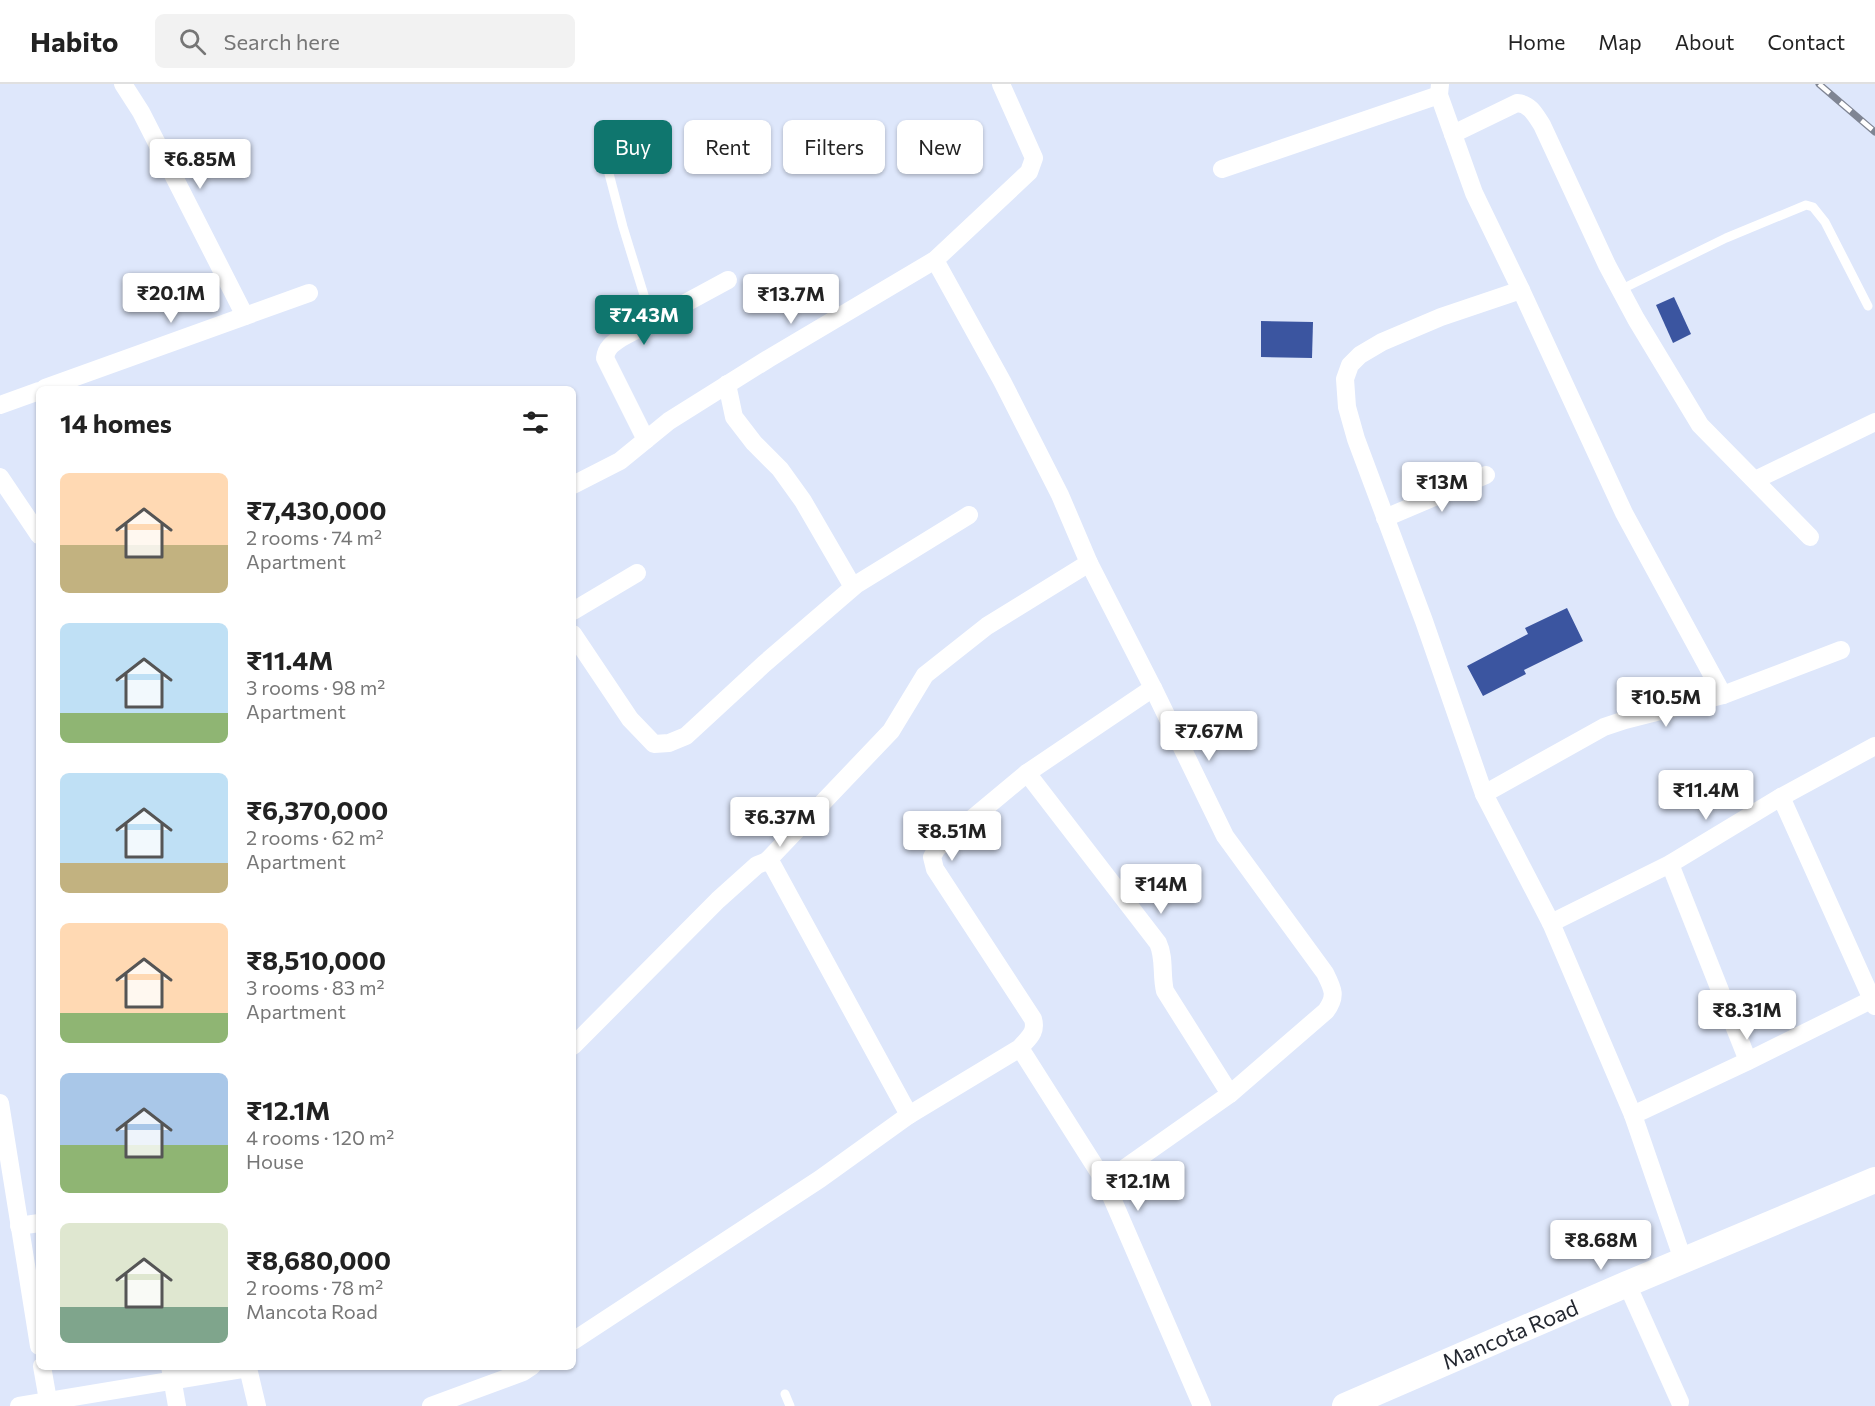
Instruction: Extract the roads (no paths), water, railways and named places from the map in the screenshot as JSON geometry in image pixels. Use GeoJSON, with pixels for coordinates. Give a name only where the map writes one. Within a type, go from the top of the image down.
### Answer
{"type":"FeatureCollection","features":[{"type":"Feature","properties":{"kind":"main road","name":"Mancota Road"},"geometry":{"type":"LineString","coordinates":[[1345,1406],[1875,1180]]}},
{"type":"Feature","properties":{"kind":"street"},"geometry":{"type":"LineString","coordinates":[[123,84],[141,112],[245,316]]}},
{"type":"Feature","properties":{"kind":"street"},"geometry":{"type":"LineString","coordinates":[[576,483],[620,461],[669,421],[727,384],[935,260],[1029,172],[1034,158],[1001,84]]}},
{"type":"Feature","properties":{"kind":"street"},"geometry":{"type":"LineString","coordinates":[[1222,169],[1440,89],[1474,192],[1624,513],[1723,695]]}},
{"type":"Feature","properties":{"kind":"street"},"geometry":{"type":"LineString","coordinates":[[1454,134],[1517,103],[1525,104],[1533,110],[1542,124],[1620,290],[1700,425],[1810,537]]}},
{"type":"Feature","properties":{"kind":"street"},"geometry":{"type":"LineString","coordinates":[[935,260],[1002,381],[1060,495],[1089,563],[1225,836],[1234,852],[1325,973],[1333,989],[1333,1002],[1326,1011],[1230,1094],[1105,1182]]}},
{"type":"Feature","properties":{"kind":"street"},"geometry":{"type":"LineString","coordinates":[[646,440],[605,358],[606,351],[612,344],[728,280]]}},
{"type":"Feature","properties":{"kind":"street"},"geometry":{"type":"LineString","coordinates":[[1521,290],[1441,317],[1382,342],[1360,355],[1350,365],[1345,379],[1347,407],[1356,440],[1484,794],[1551,924],[1633,1115],[1683,1260]]}},
{"type":"Feature","properties":{"kind":"street"},"geometry":{"type":"LineString","coordinates":[[51,386],[309,293]]}},
{"type":"Feature","properties":{"kind":"street"},"geometry":{"type":"LineString","coordinates":[[727,384],[734,417],[780,469],[803,501],[853,587]]}},
{"type":"Feature","properties":{"kind":"street"},"geometry":{"type":"LineString","coordinates":[[0,405],[36,392]]}},
{"type":"Feature","properties":{"kind":"street"},"geometry":{"type":"LineString","coordinates":[[1755,480],[1875,422]]}},
{"type":"Feature","properties":{"kind":"street"},"geometry":{"type":"LineString","coordinates":[[1385,518],[1486,475]]}},
{"type":"Feature","properties":{"kind":"street"},"geometry":{"type":"LineString","coordinates":[[0,477],[36,531]]}},
{"type":"Feature","properties":{"kind":"street"},"geometry":{"type":"LineString","coordinates":[[576,638],[630,719],[654,744],[669,742],[686,736],[853,587],[969,514]]}},
{"type":"Feature","properties":{"kind":"street"},"geometry":{"type":"LineString","coordinates":[[576,1043],[718,900],[757,865],[766,861],[891,731],[925,675],[987,626],[1089,563]]}},
{"type":"Feature","properties":{"kind":"street"},"geometry":{"type":"LineString","coordinates":[[576,609],[637,573]]}},
{"type":"Feature","properties":{"kind":"street"},"geometry":{"type":"LineString","coordinates":[[1484,794],[1604,727],[1723,695],[1841,650]]}},
{"type":"Feature","properties":{"kind":"street"},"geometry":{"type":"LineString","coordinates":[[576,1339],[820,1179],[909,1115],[1020,1048],[1033,1034],[1035,1026],[1033,1019],[935,869],[932,857],[937,848],[1028,773],[1153,688]]}},
{"type":"Feature","properties":{"kind":"street"},"geometry":{"type":"LineString","coordinates":[[1551,924],[1670,864],[1781,797],[1875,746]]}},
{"type":"Feature","properties":{"kind":"street"},"geometry":{"type":"LineString","coordinates":[[1028,773],[1158,943],[1162,953],[1162,977],[1165,991],[1230,1094]]}},
{"type":"Feature","properties":{"kind":"street"},"geometry":{"type":"LineString","coordinates":[[1633,1115],[1874,1001],[1781,797]]}},
{"type":"Feature","properties":{"kind":"street"},"geometry":{"type":"LineString","coordinates":[[766,861],[774,866],[909,1115]]}},
{"type":"Feature","properties":{"kind":"street"},"geometry":{"type":"LineString","coordinates":[[1670,864],[1748,1061]]}},
{"type":"Feature","properties":{"kind":"street"},"geometry":{"type":"LineString","coordinates":[[1020,1048],[1105,1182],[1202,1406]]}},
{"type":"Feature","properties":{"kind":"street"},"geometry":{"type":"LineString","coordinates":[[0,1103],[36,1328]]}},
{"type":"Feature","properties":{"kind":"street"},"geometry":{"type":"LineString","coordinates":[[19,1226],[36,1223]]}},
{"type":"Feature","properties":{"kind":"street"},"geometry":{"type":"LineString","coordinates":[[1627,1284],[1680,1402]]}},
{"type":"Feature","properties":{"kind":"street"},"geometry":{"type":"LineString","coordinates":[[43,1370],[49,1403]]}},
{"type":"Feature","properties":{"kind":"street"},"geometry":{"type":"LineString","coordinates":[[19,1406],[49,1403],[171,1374],[215,1370]]}},
{"type":"Feature","properties":{"kind":"street"},"geometry":{"type":"LineString","coordinates":[[249,1370],[258,1406]]}},
{"type":"Feature","properties":{"kind":"street"},"geometry":{"type":"LineString","coordinates":[[431,1406],[526,1370]]}},
{"type":"Feature","properties":{"kind":"street"},"geometry":{"type":"LineString","coordinates":[[171,1374],[177,1406]]}},
{"type":"Feature","properties":{"kind":"lane"},"geometry":{"type":"LineString","coordinates":[[609,174],[652,321]]}},
{"type":"Feature","properties":{"kind":"lane"},"geometry":{"type":"LineString","coordinates":[[1620,290],[1726,238],[1806,205],[1814,207],[1825,222],[1868,306]]}},
{"type":"Feature","properties":{"kind":"lane"},"geometry":{"type":"LineString","coordinates":[[785,1394],[790,1406]]}},
{"type":"Feature","properties":{"kind":"railway"},"geometry":{"type":"LineString","coordinates":[[1819,84],[1875,132]]}}]}
